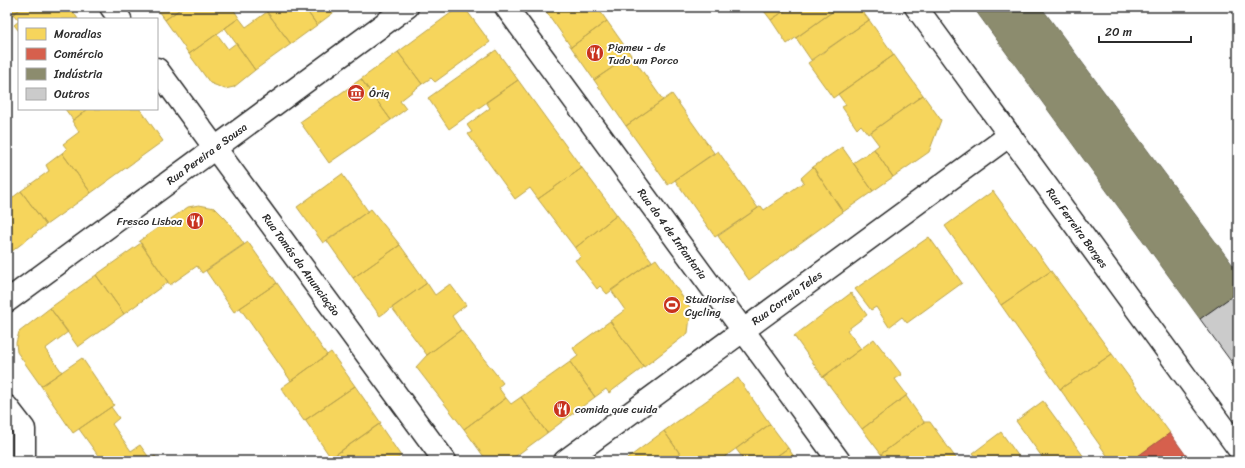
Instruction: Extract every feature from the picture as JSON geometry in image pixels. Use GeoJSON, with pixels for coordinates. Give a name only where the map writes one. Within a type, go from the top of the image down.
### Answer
{"type":"FeatureCollection","features":[{"type":"Feature","properties":{"kind":"street"},"geometry":{"type":"LineString","coordinates":[[112,7],[119,18]]}},
{"type":"Feature","properties":{"kind":"street","name":"Rua Pereira e Sousa"},"geometry":{"type":"LineString","coordinates":[[7,301],[407,7]]}},
{"type":"Feature","properties":{"kind":"street","name":"Rua do 4 de Infantaria"},"geometry":{"type":"LineString","coordinates":[[506,7],[839,461]]}},
{"type":"Feature","properties":{"kind":"street","name":"Rua Ferreira Borges"},"geometry":{"type":"LineString","coordinates":[[916,7],[1238,448]]}},
{"type":"Feature","properties":{"kind":"street","name":"Rua Tomás da Anunciação"},"geometry":{"type":"LineString","coordinates":[[158,70],[445,461]]}},
{"type":"Feature","properties":{"kind":"street","name":"Rua Correia Teles"},"geometry":{"type":"LineString","coordinates":[[565,461],[1010,136]]}},
{"type":"Feature","properties":{"kind":"street"},"geometry":{"type":"LineString","coordinates":[[7,407],[24,429],[25,459]]}},
{"type":"Feature","properties":{"kind":"building: Moradias"},"geometry":{"type":"Polygon","coordinates":[[[7,7],[23,7],[7,19],[7,7]]]}},
{"type":"Feature","properties":{"kind":"building: Moradias"},"geometry":{"type":"Polygon","coordinates":[[[23,7],[70,7],[77,18],[18,18],[18,20],[13,14],[23,7]]]}},
{"type":"Feature","properties":{"kind":"building: Moradias"},"geometry":{"type":"Polygon","coordinates":[[[155,7],[183,7],[165,20],[155,7]]]}},
{"type":"Feature","properties":{"kind":"building: Moradias"},"geometry":{"type":"Polygon","coordinates":[[[183,7],[232,7],[239,18],[189,54],[165,20],[183,7]]]}},
{"type":"Feature","properties":{"kind":"building: Moradias"},"geometry":{"type":"Polygon","coordinates":[[[268,7],[304,7],[317,25],[291,44],[265,9],[268,7]]]}},
{"type":"Feature","properties":{"kind":"building: Moradias"},"geometry":{"type":"Polygon","coordinates":[[[304,7],[341,7],[317,25],[304,7]]]}},
{"type":"Feature","properties":{"kind":"building: Moradias"},"geometry":{"type":"Polygon","coordinates":[[[459,7],[464,7],[490,42],[435,82],[431,78],[422,84],[398,52],[459,7]]]}},
{"type":"Feature","properties":{"kind":"building: Moradias"},"geometry":{"type":"Polygon","coordinates":[[[543,7],[597,7],[607,21],[571,47],[543,7]]]}},
{"type":"Feature","properties":{"kind":"building: Moradias"},"geometry":{"type":"Polygon","coordinates":[[[761,7],[790,7],[771,20],[761,7]]]}},
{"type":"Feature","properties":{"kind":"building: Moradias"},"geometry":{"type":"Polygon","coordinates":[[[790,7],[839,7],[787,44],[771,20],[790,7]]]}},
{"type":"Feature","properties":{"kind":"building: Moradias"},"geometry":{"type":"Polygon","coordinates":[[[839,7],[859,7],[869,20],[811,60],[796,38],[839,7]]]}},
{"type":"Feature","properties":{"kind":"building: Moradias"},"geometry":{"type":"Polygon","coordinates":[[[267,12],[291,44],[255,70],[225,28],[239,18],[246,27],[267,12]]]}},
{"type":"Feature","properties":{"kind":"building: Moradias"},"geometry":{"type":"Polygon","coordinates":[[[869,20],[894,55],[833,98],[808,63],[869,20]]]}},
{"type":"Feature","properties":{"kind":"building: Moradias"},"geometry":{"type":"Polygon","coordinates":[[[607,21],[631,55],[594,80],[571,47],[607,21]]]}},
{"type":"Feature","properties":{"kind":"building: Moradias"},"geometry":{"type":"Polygon","coordinates":[[[18,22],[18,30],[14,25],[18,22]]]}},
{"type":"Feature","properties":{"kind":"building: Moradias"},"geometry":{"type":"Polygon","coordinates":[[[217,34],[228,49],[236,43],[255,70],[234,87],[225,89],[210,83],[189,54],[217,34]]]}},
{"type":"Feature","properties":{"kind":"building: Moradias"},"geometry":{"type":"Polygon","coordinates":[[[496,50],[518,80],[449,129],[428,98],[496,50]]]}},
{"type":"Feature","properties":{"kind":"building: Moradias"},"geometry":{"type":"Polygon","coordinates":[[[398,52],[422,84],[400,101],[406,109],[391,120],[361,79],[398,52]]]}},
{"type":"Feature","properties":{"kind":"building: Moradias"},"geometry":{"type":"Polygon","coordinates":[[[631,55],[663,100],[626,126],[594,80],[631,55]]]}},
{"type":"Feature","properties":{"kind":"building: Moradias"},"geometry":{"type":"Polygon","coordinates":[[[894,55],[923,95],[868,134],[861,125],[857,129],[842,107],[846,105],[838,94],[894,55]]]}},
{"type":"Feature","properties":{"kind":"building: Moradias"},"geometry":{"type":"Polygon","coordinates":[[[361,79],[391,120],[329,163],[300,122],[361,79]]]}},
{"type":"Feature","properties":{"kind":"building: Moradias"},"geometry":{"type":"Polygon","coordinates":[[[518,80],[582,168],[538,199],[530,188],[515,199],[468,134],[472,132],[467,125],[490,108],[486,102],[518,80]]]}},
{"type":"Feature","properties":{"kind":"building: Moradias"},"geometry":{"type":"Polygon","coordinates":[[[672,94],[714,153],[668,185],[626,126],[672,94]]]}},
{"type":"Feature","properties":{"kind":"building: Moradias"},"geometry":{"type":"Polygon","coordinates":[[[923,95],[941,120],[929,152],[893,177],[874,149],[879,145],[870,133],[923,95]]]}},
{"type":"Feature","properties":{"kind":"building: Moradias"},"geometry":{"type":"Polygon","coordinates":[[[66,110],[87,110],[73,120],[66,110]]]}},
{"type":"Feature","properties":{"kind":"building: Moradias"},"geometry":{"type":"Polygon","coordinates":[[[87,110],[141,110],[163,141],[91,193],[62,153],[67,149],[63,144],[79,132],[72,121],[87,110]]]}},
{"type":"Feature","properties":{"kind":"building: Moradias"},"geometry":{"type":"Polygon","coordinates":[[[842,147],[873,191],[843,212],[813,167],[842,147]]]}},
{"type":"Feature","properties":{"kind":"building: Moradias"},"geometry":{"type":"Polygon","coordinates":[[[874,149],[893,177],[873,191],[853,163],[874,149]]]}},
{"type":"Feature","properties":{"kind":"building: Moradias"},"geometry":{"type":"Polygon","coordinates":[[[718,151],[758,208],[715,237],[675,180],[718,151]]]}},
{"type":"Feature","properties":{"kind":"building: Moradias"},"geometry":{"type":"Polygon","coordinates":[[[62,153],[91,193],[46,225],[21,191],[49,171],[46,165],[62,153]]]}},
{"type":"Feature","properties":{"kind":"building: Moradias"},"geometry":{"type":"Polygon","coordinates":[[[813,167],[843,212],[749,280],[718,236],[761,206],[764,210],[804,182],[801,178],[813,167]]]}},
{"type":"Feature","properties":{"kind":"building: Moradias"},"geometry":{"type":"Polygon","coordinates":[[[582,168],[617,215],[575,248],[538,199],[582,168]]]}},
{"type":"Feature","properties":{"kind":"building: Moradias"},"geometry":{"type":"Polygon","coordinates":[[[342,174],[368,211],[323,243],[297,207],[342,174]]]}},
{"type":"Feature","properties":{"kind":"building: Moradias"},"geometry":{"type":"Polygon","coordinates":[[[21,191],[46,225],[7,255],[7,202],[21,191]]]}},
{"type":"Feature","properties":{"kind":"building: Moradias"},"geometry":{"type":"Polygon","coordinates":[[[993,191],[1051,271],[1001,305],[945,226],[993,191]]]}},
{"type":"Feature","properties":{"kind":"building: Moradias"},"geometry":{"type":"Polygon","coordinates":[[[199,205],[215,208],[226,219],[244,244],[202,273],[197,266],[170,285],[139,241],[188,207],[199,205]]]}},
{"type":"Feature","properties":{"kind":"building: Moradias"},"geometry":{"type":"Polygon","coordinates":[[[371,209],[400,245],[353,278],[327,241],[371,209]]]}},
{"type":"Feature","properties":{"kind":"building: Moradias"},"geometry":{"type":"Polygon","coordinates":[[[617,215],[652,261],[607,294],[600,286],[597,289],[575,260],[581,257],[575,248],[617,215]]]}},
{"type":"Feature","properties":{"kind":"building: Moradias"},"geometry":{"type":"Polygon","coordinates":[[[929,237],[962,283],[907,323],[902,317],[889,327],[876,307],[871,310],[855,289],[929,237]]]}},
{"type":"Feature","properties":{"kind":"building: Moradias"},"geometry":{"type":"Polygon","coordinates":[[[248,242],[277,283],[234,312],[206,271],[248,242]]]}},
{"type":"Feature","properties":{"kind":"building: Moradias"},"geometry":{"type":"Polygon","coordinates":[[[141,243],[168,282],[124,314],[96,275],[141,243]]]}},
{"type":"Feature","properties":{"kind":"building: Moradias"},"geometry":{"type":"Polygon","coordinates":[[[400,245],[427,283],[380,316],[353,278],[400,245]]]}},
{"type":"Feature","properties":{"kind":"building: Moradias"},"geometry":{"type":"Polygon","coordinates":[[[656,259],[691,309],[688,333],[644,367],[610,321],[625,310],[611,290],[656,259]]]}},
{"type":"Feature","properties":{"kind":"building: Moradias"},"geometry":{"type":"Polygon","coordinates":[[[1051,271],[1112,354],[1060,389],[1001,305],[1051,271]]]}},
{"type":"Feature","properties":{"kind":"building: Moradias"},"geometry":{"type":"Polygon","coordinates":[[[96,275],[124,314],[78,347],[50,308],[96,275]]]}},
{"type":"Feature","properties":{"kind":"building: Moradias"},"geometry":{"type":"Polygon","coordinates":[[[277,283],[327,355],[291,381],[240,308],[277,283]]]}},
{"type":"Feature","properties":{"kind":"building: Moradias"},"geometry":{"type":"Polygon","coordinates":[[[427,283],[435,295],[450,284],[466,305],[452,316],[461,330],[427,355],[392,308],[427,283]]]}},
{"type":"Feature","properties":{"kind":"building: Moradias"},"geometry":{"type":"Polygon","coordinates":[[[851,293],[867,315],[847,330],[861,349],[823,377],[794,336],[851,293]]]}},
{"type":"Feature","properties":{"kind":"building: Moradias"},"geometry":{"type":"Polygon","coordinates":[[[50,308],[68,332],[45,349],[62,372],[41,386],[17,352],[16,343],[19,332],[50,308]]]}},
{"type":"Feature","properties":{"kind":"building: Moradias"},"geometry":{"type":"Polygon","coordinates":[[[610,321],[644,367],[609,393],[606,389],[595,397],[570,362],[578,356],[573,348],[610,321]]]}},
{"type":"Feature","properties":{"kind":"building: Moradias"},"geometry":{"type":"Polygon","coordinates":[[[461,330],[503,383],[498,387],[506,398],[464,429],[416,367],[427,355],[461,330]]]}},
{"type":"Feature","properties":{"kind":"building: Moradias"},"geometry":{"type":"Polygon","coordinates":[[[874,339],[902,375],[895,379],[907,395],[862,429],[823,377],[874,339]]]}},
{"type":"Feature","properties":{"kind":"building: Moradias"},"geometry":{"type":"Polygon","coordinates":[[[331,352],[355,386],[304,421],[281,388],[331,352]]]}},
{"type":"Feature","properties":{"kind":"building: Moradias"},"geometry":{"type":"Polygon","coordinates":[[[1112,354],[1170,433],[1131,461],[1111,461],[1060,389],[1112,354]]]}},
{"type":"Feature","properties":{"kind":"building: Moradias"},"geometry":{"type":"Polygon","coordinates":[[[82,358],[114,405],[73,433],[41,386],[82,358]]]}},
{"type":"Feature","properties":{"kind":"building: Moradias"},"geometry":{"type":"Polygon","coordinates":[[[570,362],[595,397],[547,433],[521,397],[570,362]]]}},
{"type":"Feature","properties":{"kind":"building: Moradias"},"geometry":{"type":"Polygon","coordinates":[[[738,378],[770,424],[719,461],[685,461],[664,431],[738,378]]]}},
{"type":"Feature","properties":{"kind":"building: Moradias"},"geometry":{"type":"Polygon","coordinates":[[[355,386],[381,423],[331,458],[305,420],[355,386]]]}},
{"type":"Feature","properties":{"kind":"building: Moradias"},"geometry":{"type":"Polygon","coordinates":[[[906,396],[924,422],[881,454],[862,429],[906,396]]]}},
{"type":"Feature","properties":{"kind":"building: Moradias"},"geometry":{"type":"Polygon","coordinates":[[[521,397],[547,433],[509,461],[487,461],[464,429],[506,398],[511,404],[521,397]]]}},
{"type":"Feature","properties":{"kind":"building: Moradias"},"geometry":{"type":"Polygon","coordinates":[[[1043,401],[1087,461],[1045,461],[1016,421],[1043,401]]]}},
{"type":"Feature","properties":{"kind":"building: Moradias"},"geometry":{"type":"Polygon","coordinates":[[[111,407],[119,418],[112,424],[131,451],[140,445],[150,459],[148,461],[102,461],[79,429],[111,407]]]}},
{"type":"Feature","properties":{"kind":"building: Moradias"},"geometry":{"type":"Polygon","coordinates":[[[924,422],[930,422],[958,461],[886,461],[881,454],[924,422]]]}},
{"type":"Feature","properties":{"kind":"building: Moradias"},"geometry":{"type":"Polygon","coordinates":[[[379,424],[401,456],[394,461],[335,461],[332,457],[379,424]]]}},
{"type":"Feature","properties":{"kind":"building: Moradias"},"geometry":{"type":"Polygon","coordinates":[[[770,424],[788,448],[770,461],[745,461],[736,449],[770,424]]]}},
{"type":"Feature","properties":{"kind":"building: Moradias"},"geometry":{"type":"Polygon","coordinates":[[[664,431],[685,461],[624,461],[664,431]]]}},
{"type":"Feature","properties":{"kind":"building: Moradias"},"geometry":{"type":"Polygon","coordinates":[[[1001,432],[1022,461],[979,461],[973,453],[1001,432]]]}},
{"type":"Feature","properties":{"kind":"building: Moradias"},"geometry":{"type":"Polygon","coordinates":[[[788,448],[797,461],[770,461],[788,448]]]}},
{"type":"Feature","properties":{"kind":"building: Moradias"},"geometry":{"type":"Polygon","coordinates":[[[155,456],[159,461],[148,461],[150,459],[155,456]]]}},
{"type":"Feature","properties":{"kind":"building: Comércio"},"geometry":{"type":"Polygon","coordinates":[[[1170,433],[1190,461],[1131,461],[1170,433]]]}},
{"type":"Feature","properties":{"kind":"building: Indústria"},"geometry":{"type":"Polygon","coordinates":[[[973,7],[1041,7],[1238,272],[1238,292],[1200,319],[973,7]]]}},
{"type":"Feature","properties":{"kind":"building: Outros"},"geometry":{"type":"Polygon","coordinates":[[[1238,292],[1238,371],[1200,319],[1238,292]]]}},
{"type":"Feature","properties":{"kind":"place","name":"Pigmeu - de Tudo um Porco"},"geometry":{"type":"Point","coordinates":[595,53]}},
{"type":"Feature","properties":{"kind":"place","name":"Óriq"},"geometry":{"type":"Point","coordinates":[356,93]}},
{"type":"Feature","properties":{"kind":"place","name":"Fresco Lisboa"},"geometry":{"type":"Point","coordinates":[195,221]}},
{"type":"Feature","properties":{"kind":"place","name":"Studiorise Cycling"},"geometry":{"type":"Point","coordinates":[672,305]}},
{"type":"Feature","properties":{"kind":"place","name":"comida que cuida"},"geometry":{"type":"Point","coordinates":[562,409]}}]}
